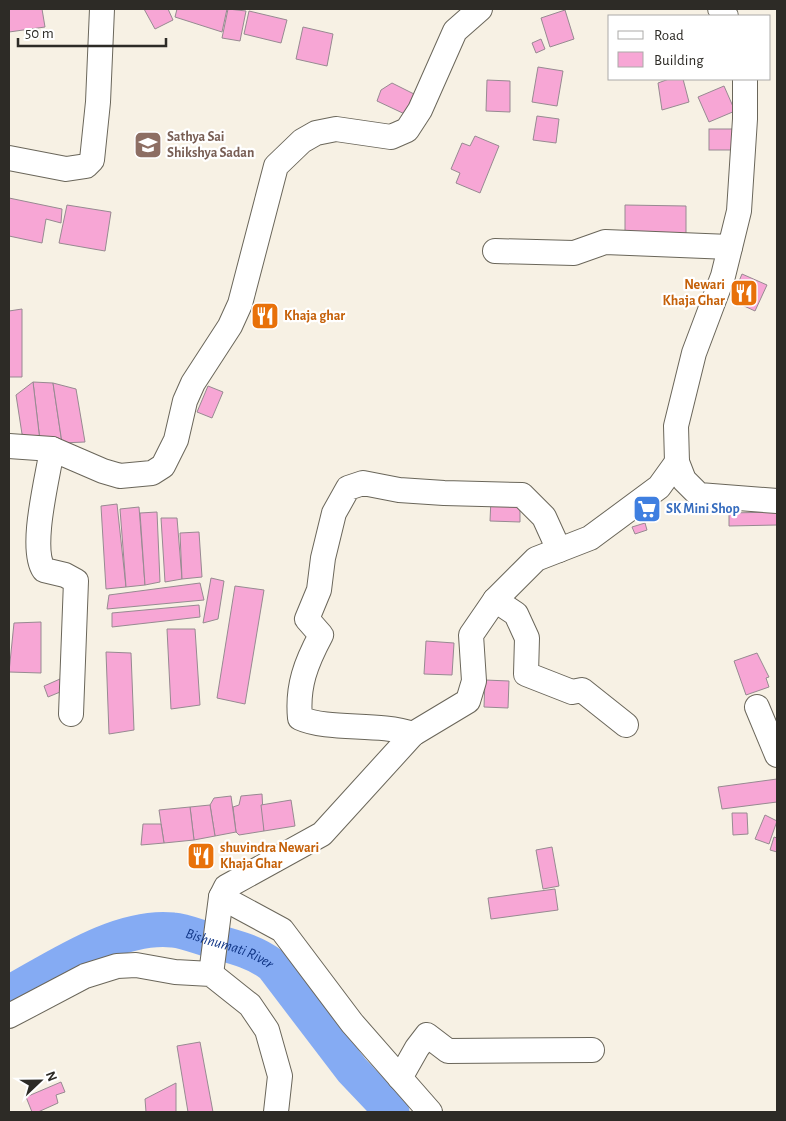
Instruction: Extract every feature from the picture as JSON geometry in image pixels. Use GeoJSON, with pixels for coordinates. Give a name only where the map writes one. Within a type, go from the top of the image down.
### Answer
{"type":"FeatureCollection","features":[{"type":"Feature","properties":{"kind":"street"},"geometry":{"type":"LineString","coordinates":[[9,158],[66,169],[86,166],[92,160],[97,111],[102,9]]}},
{"type":"Feature","properties":{"kind":"street"},"geometry":{"type":"LineString","coordinates":[[9,446],[52,449],[120,476],[152,473],[163,466],[176,440],[185,400],[193,383],[230,326],[240,304],[276,166],[302,141],[316,133],[336,129],[391,137],[407,130],[420,110],[455,31],[480,9]]}},
{"type":"Feature","properties":{"kind":"street"},"geometry":{"type":"LineString","coordinates":[[746,80],[739,211],[723,276],[694,353],[680,408],[676,426],[677,462],[684,480],[699,494],[777,501]]}},
{"type":"Feature","properties":{"kind":"street"},"geometry":{"type":"LineString","coordinates":[[495,251],[574,253],[605,242],[730,247]]}},
{"type":"Feature","properties":{"kind":"street"},"geometry":{"type":"LineString","coordinates":[[52,449],[40,520],[40,564],[44,570],[66,575],[76,581],[70,714]]}},
{"type":"Feature","properties":{"kind":"street"},"geometry":{"type":"LineString","coordinates":[[211,974],[221,905],[226,887],[322,834],[413,734],[468,702],[474,681],[471,635],[495,600],[536,559],[590,538],[658,487],[677,462]]}},
{"type":"Feature","properties":{"kind":"street"},"geometry":{"type":"LineString","coordinates":[[413,734],[396,728],[330,724],[300,718],[299,700],[306,663],[322,635],[307,619],[319,590],[323,558],[334,513],[348,488],[363,484],[435,492],[522,494],[544,517],[559,550]]}},
{"type":"Feature","properties":{"kind":"street"},"geometry":{"type":"LineString","coordinates":[[495,600],[516,614],[527,638],[526,674],[572,692],[582,690],[626,725]]}},
{"type":"Feature","properties":{"kind":"street"},"geometry":{"type":"LineString","coordinates":[[757,707],[777,755]]}},
{"type":"Feature","properties":{"kind":"street"},"geometry":{"type":"LineString","coordinates":[[221,905],[282,930],[352,1023],[430,1112]]}},
{"type":"Feature","properties":{"kind":"street"},"geometry":{"type":"LineString","coordinates":[[9,1016],[86,976],[117,966],[136,965],[175,972],[211,974],[250,1005],[267,1030],[280,1076],[276,1112]]}},
{"type":"Feature","properties":{"kind":"street"},"geometry":{"type":"LineString","coordinates":[[400,1078],[417,1048],[427,1035],[448,1051],[592,1050]]}},
{"type":"Feature","properties":{"kind":"building"},"geometry":{"type":"Polygon","coordinates":[[[9,9],[42,9],[45,27],[9,32],[9,9]]]}},
{"type":"Feature","properties":{"kind":"building"},"geometry":{"type":"Polygon","coordinates":[[[144,9],[168,9],[173,20],[155,29],[144,9]]]}},
{"type":"Feature","properties":{"kind":"building"},"geometry":{"type":"Polygon","coordinates":[[[177,9],[227,9],[222,32],[175,17],[177,9]]]}},
{"type":"Feature","properties":{"kind":"building"},"geometry":{"type":"Polygon","coordinates":[[[228,9],[246,11],[240,41],[222,38],[228,9]]]}},
{"type":"Feature","properties":{"kind":"building"},"geometry":{"type":"Polygon","coordinates":[[[565,10],[574,39],[550,47],[541,18],[565,10]]]}},
{"type":"Feature","properties":{"kind":"building"},"geometry":{"type":"Polygon","coordinates":[[[249,11],[287,20],[281,43],[244,34],[249,11]]]}},
{"type":"Feature","properties":{"kind":"building"},"geometry":{"type":"Polygon","coordinates":[[[303,27],[333,34],[327,66],[296,59],[303,27]]]}},
{"type":"Feature","properties":{"kind":"building"},"geometry":{"type":"Polygon","coordinates":[[[541,39],[545,49],[536,53],[532,43],[541,39]]]}},
{"type":"Feature","properties":{"kind":"building"},"geometry":{"type":"Polygon","coordinates":[[[538,67],[563,71],[557,106],[532,102],[538,67]]]}},
{"type":"Feature","properties":{"kind":"building"},"geometry":{"type":"Polygon","coordinates":[[[487,80],[510,81],[510,112],[486,111],[487,80]]]}},
{"type":"Feature","properties":{"kind":"building"},"geometry":{"type":"Polygon","coordinates":[[[666,80],[683,80],[689,102],[662,110],[658,83],[666,80]]]}},
{"type":"Feature","properties":{"kind":"building"},"geometry":{"type":"Polygon","coordinates":[[[392,83],[414,94],[415,102],[409,116],[377,101],[381,90],[392,83]]]}},
{"type":"Feature","properties":{"kind":"building"},"geometry":{"type":"Polygon","coordinates":[[[724,86],[735,111],[709,122],[698,97],[724,86]]]}},
{"type":"Feature","properties":{"kind":"building"},"geometry":{"type":"Polygon","coordinates":[[[537,116],[559,119],[556,143],[533,140],[537,116]]]}},
{"type":"Feature","properties":{"kind":"building"},"geometry":{"type":"Polygon","coordinates":[[[709,129],[733,129],[733,150],[709,150],[709,129]]]}},
{"type":"Feature","properties":{"kind":"building"},"geometry":{"type":"Polygon","coordinates":[[[475,136],[499,146],[480,193],[456,183],[460,173],[451,169],[462,143],[470,146],[475,136]]]}},
{"type":"Feature","properties":{"kind":"building"},"geometry":{"type":"Polygon","coordinates":[[[9,198],[62,209],[61,223],[46,219],[42,243],[9,236],[9,198]]]}},
{"type":"Feature","properties":{"kind":"building"},"geometry":{"type":"Polygon","coordinates":[[[67,205],[111,212],[105,251],[59,243],[67,205]]]}},
{"type":"Feature","properties":{"kind":"building"},"geometry":{"type":"Polygon","coordinates":[[[625,205],[686,206],[686,237],[625,236],[625,205]]]}},
{"type":"Feature","properties":{"kind":"building"},"geometry":{"type":"Polygon","coordinates":[[[742,274],[767,285],[755,311],[731,300],[742,274]]]}},
{"type":"Feature","properties":{"kind":"building"},"geometry":{"type":"Polygon","coordinates":[[[22,309],[22,377],[9,377],[9,311],[22,309]]]}},
{"type":"Feature","properties":{"kind":"building"},"geometry":{"type":"Polygon","coordinates":[[[33,382],[53,383],[62,443],[40,441],[33,382]]]}},
{"type":"Feature","properties":{"kind":"building"},"geometry":{"type":"Polygon","coordinates":[[[33,382],[40,441],[22,434],[16,395],[33,382]]]}},
{"type":"Feature","properties":{"kind":"building"},"geometry":{"type":"Polygon","coordinates":[[[53,383],[76,389],[85,442],[62,443],[53,383]]]}},
{"type":"Feature","properties":{"kind":"building"},"geometry":{"type":"Polygon","coordinates":[[[208,386],[223,392],[212,418],[197,412],[208,386]]]}},
{"type":"Feature","properties":{"kind":"building"},"geometry":{"type":"Polygon","coordinates":[[[491,499],[520,500],[520,522],[490,521],[491,499]]]}},
{"type":"Feature","properties":{"kind":"building"},"geometry":{"type":"Polygon","coordinates":[[[117,504],[126,587],[106,589],[101,506],[117,504]]]}},
{"type":"Feature","properties":{"kind":"building"},"geometry":{"type":"Polygon","coordinates":[[[139,507],[145,585],[126,587],[120,509],[139,507]]]}},
{"type":"Feature","properties":{"kind":"building"},"geometry":{"type":"Polygon","coordinates":[[[157,512],[160,582],[145,585],[140,513],[157,512]]]}},
{"type":"Feature","properties":{"kind":"building"},"geometry":{"type":"Polygon","coordinates":[[[777,512],[777,525],[729,526],[729,513],[777,512]]]}},
{"type":"Feature","properties":{"kind":"building"},"geometry":{"type":"Polygon","coordinates":[[[161,518],[177,518],[182,579],[165,582],[161,518]]]}},
{"type":"Feature","properties":{"kind":"building"},"geometry":{"type":"Polygon","coordinates":[[[645,523],[647,530],[635,534],[632,527],[645,523]]]}},
{"type":"Feature","properties":{"kind":"building"},"geometry":{"type":"Polygon","coordinates":[[[199,532],[202,577],[182,579],[180,533],[199,532]]]}},
{"type":"Feature","properties":{"kind":"building"},"geometry":{"type":"Polygon","coordinates":[[[211,578],[224,581],[218,619],[203,623],[211,578]]]}},
{"type":"Feature","properties":{"kind":"building"},"geometry":{"type":"Polygon","coordinates":[[[200,583],[204,600],[107,609],[109,595],[200,583]]]}},
{"type":"Feature","properties":{"kind":"building"},"geometry":{"type":"Polygon","coordinates":[[[235,586],[264,590],[245,704],[217,698],[235,586]]]}},
{"type":"Feature","properties":{"kind":"building"},"geometry":{"type":"Polygon","coordinates":[[[199,605],[200,617],[112,627],[112,613],[199,605]]]}},
{"type":"Feature","properties":{"kind":"building"},"geometry":{"type":"Polygon","coordinates":[[[41,622],[41,673],[9,672],[14,623],[41,622]]]}},
{"type":"Feature","properties":{"kind":"building"},"geometry":{"type":"Polygon","coordinates":[[[167,629],[195,629],[200,705],[171,709],[167,629]]]}},
{"type":"Feature","properties":{"kind":"building"},"geometry":{"type":"Polygon","coordinates":[[[426,641],[454,643],[452,675],[424,674],[426,641]]]}},
{"type":"Feature","properties":{"kind":"building"},"geometry":{"type":"Polygon","coordinates":[[[106,652],[131,653],[134,730],[109,734],[106,652]]]}},
{"type":"Feature","properties":{"kind":"building"},"geometry":{"type":"Polygon","coordinates":[[[757,653],[769,677],[766,678],[769,687],[746,695],[734,661],[757,653]]]}},
{"type":"Feature","properties":{"kind":"building"},"geometry":{"type":"Polygon","coordinates":[[[60,679],[65,690],[48,697],[44,686],[60,679]]]}},
{"type":"Feature","properties":{"kind":"building"},"geometry":{"type":"Polygon","coordinates":[[[485,680],[509,681],[508,708],[484,707],[485,680]]]}},
{"type":"Feature","properties":{"kind":"building"},"geometry":{"type":"Polygon","coordinates":[[[777,779],[777,802],[722,809],[718,787],[777,779]]]}},
{"type":"Feature","properties":{"kind":"building"},"geometry":{"type":"Polygon","coordinates":[[[262,794],[264,831],[239,835],[236,832],[233,807],[239,805],[241,796],[262,794]]]}},
{"type":"Feature","properties":{"kind":"building"},"geometry":{"type":"Polygon","coordinates":[[[231,796],[236,832],[215,836],[210,805],[214,798],[231,796]]]}},
{"type":"Feature","properties":{"kind":"building"},"geometry":{"type":"Polygon","coordinates":[[[291,800],[295,826],[264,831],[261,805],[291,800]]]}},
{"type":"Feature","properties":{"kind":"building"},"geometry":{"type":"Polygon","coordinates":[[[210,805],[215,836],[194,840],[190,807],[210,805]]]}},
{"type":"Feature","properties":{"kind":"building"},"geometry":{"type":"Polygon","coordinates":[[[190,807],[194,840],[164,843],[159,810],[190,807]]]}},
{"type":"Feature","properties":{"kind":"building"},"geometry":{"type":"Polygon","coordinates":[[[732,813],[747,813],[748,834],[733,835],[732,813]]]}},
{"type":"Feature","properties":{"kind":"building"},"geometry":{"type":"Polygon","coordinates":[[[765,815],[777,821],[769,844],[755,839],[765,815]]]}},
{"type":"Feature","properties":{"kind":"building"},"geometry":{"type":"Polygon","coordinates":[[[143,824],[161,824],[164,843],[141,845],[143,824]]]}},
{"type":"Feature","properties":{"kind":"building"},"geometry":{"type":"Polygon","coordinates":[[[774,837],[777,838],[777,852],[770,850],[774,837]]]}},
{"type":"Feature","properties":{"kind":"building"},"geometry":{"type":"Polygon","coordinates":[[[552,847],[559,886],[543,889],[536,850],[552,847]]]}},
{"type":"Feature","properties":{"kind":"building"},"geometry":{"type":"Polygon","coordinates":[[[555,889],[558,910],[491,919],[488,898],[555,889]]]}},
{"type":"Feature","properties":{"kind":"building"},"geometry":{"type":"Polygon","coordinates":[[[200,1042],[213,1112],[188,1112],[177,1046],[200,1042]]]}},
{"type":"Feature","properties":{"kind":"building"},"geometry":{"type":"Polygon","coordinates":[[[61,1082],[65,1092],[56,1095],[58,1103],[38,1112],[32,1112],[26,1097],[61,1082]]]}},
{"type":"Feature","properties":{"kind":"building"},"geometry":{"type":"Polygon","coordinates":[[[176,1083],[176,1112],[146,1112],[145,1099],[176,1083]]]}},
{"type":"Feature","properties":{"kind":"waterway","name":"Bishnumati River"},"geometry":{"type":"LineString","coordinates":[[9,993],[67,960],[131,934],[152,930],[173,930],[237,948],[252,953],[272,965],[352,1070],[392,1112]]}},
{"type":"Feature","properties":{"kind":"place","name":"Sathya Sai Shikshya Sadan"},"geometry":{"type":"Point","coordinates":[148,145]}},
{"type":"Feature","properties":{"kind":"place","name":"Newari Khaja Ghar"},"geometry":{"type":"Point","coordinates":[744,293]}},
{"type":"Feature","properties":{"kind":"place","name":"Khaja ghar"},"geometry":{"type":"Point","coordinates":[265,316]}},
{"type":"Feature","properties":{"kind":"place","name":"SK Mini Shop"},"geometry":{"type":"Point","coordinates":[647,509]}},
{"type":"Feature","properties":{"kind":"place","name":"shuvindra Newari Khaja Ghar"},"geometry":{"type":"Point","coordinates":[201,856]}}]}
